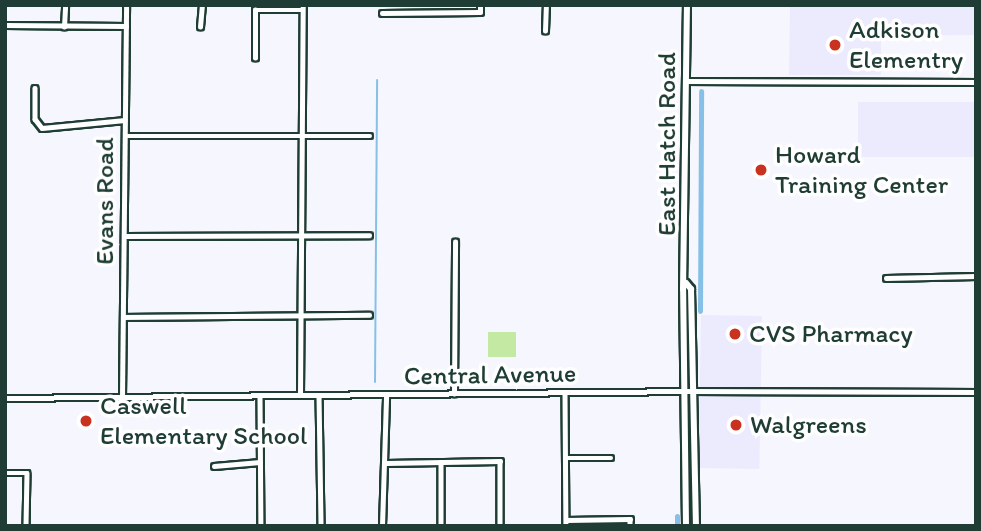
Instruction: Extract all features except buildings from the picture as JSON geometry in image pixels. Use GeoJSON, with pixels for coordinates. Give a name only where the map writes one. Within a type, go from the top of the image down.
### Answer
{"type":"FeatureCollection","features":[{"type":"Feature","properties":{"kind":"main road","name":"East Hatch Road"},"geometry":{"type":"LineString","coordinates":[[686,526],[687,5]]}},
{"type":"Feature","properties":{"kind":"main road","name":"East Hatch Road"},"geometry":{"type":"LineString","coordinates":[[686,283],[691,289],[696,526]]}},
{"type":"Feature","properties":{"kind":"street"},"geometry":{"type":"LineString","coordinates":[[64,27],[65,5]]}},
{"type":"Feature","properties":{"kind":"street","name":"Evans Road"},"geometry":{"type":"LineString","coordinates":[[122,397],[126,5]]}},
{"type":"Feature","properties":{"kind":"street"},"geometry":{"type":"LineString","coordinates":[[200,27],[202,5]]}},
{"type":"Feature","properties":{"kind":"street"},"geometry":{"type":"LineString","coordinates":[[415,5],[415,13]]}},
{"type":"Feature","properties":{"kind":"street"},"geometry":{"type":"LineString","coordinates":[[382,13],[480,12],[480,5]]}},
{"type":"Feature","properties":{"kind":"street"},"geometry":{"type":"LineString","coordinates":[[545,31],[546,5]]}},
{"type":"Feature","properties":{"kind":"street"},"geometry":{"type":"LineString","coordinates":[[255,58],[256,10],[303,8],[300,395]]}},
{"type":"Feature","properties":{"kind":"street"},"geometry":{"type":"LineString","coordinates":[[5,25],[126,26]]}},
{"type":"Feature","properties":{"kind":"street"},"geometry":{"type":"LineString","coordinates":[[687,81],[976,82]]}},
{"type":"Feature","properties":{"kind":"street"},"geometry":{"type":"LineString","coordinates":[[35,88],[35,119],[42,128],[125,120]]}},
{"type":"Feature","properties":{"kind":"street"},"geometry":{"type":"LineString","coordinates":[[125,136],[370,136]]}},
{"type":"Feature","properties":{"kind":"street"},"geometry":{"type":"LineString","coordinates":[[124,236],[369,235]]}},
{"type":"Feature","properties":{"kind":"street"},"geometry":{"type":"LineString","coordinates":[[454,243],[454,395]]}},
{"type":"Feature","properties":{"kind":"street"},"geometry":{"type":"LineString","coordinates":[[886,278],[976,276]]}},
{"type":"Feature","properties":{"kind":"street"},"geometry":{"type":"LineString","coordinates":[[123,317],[369,315]]}},
{"type":"Feature","properties":{"kind":"street","name":"Central Avenue"},"geometry":{"type":"LineString","coordinates":[[5,398],[685,391],[976,392]]}},
{"type":"Feature","properties":{"kind":"street"},"geometry":{"type":"LineString","coordinates":[[565,394],[566,523],[630,519],[630,526]]}},
{"type":"Feature","properties":{"kind":"street"},"geometry":{"type":"LineString","coordinates":[[320,395],[321,526]]}},
{"type":"Feature","properties":{"kind":"street"},"geometry":{"type":"LineString","coordinates":[[260,396],[261,526]]}},
{"type":"Feature","properties":{"kind":"street"},"geometry":{"type":"LineString","coordinates":[[382,526],[386,396]]}},
{"type":"Feature","properties":{"kind":"street"},"geometry":{"type":"LineString","coordinates":[[565,458],[611,458]]}},
{"type":"Feature","properties":{"kind":"street"},"geometry":{"type":"LineString","coordinates":[[386,463],[500,461],[500,526]]}},
{"type":"Feature","properties":{"kind":"street"},"geometry":{"type":"LineString","coordinates":[[214,466],[260,462]]}},
{"type":"Feature","properties":{"kind":"street"},"geometry":{"type":"LineString","coordinates":[[441,462],[441,526]]}},
{"type":"Feature","properties":{"kind":"street"},"geometry":{"type":"LineString","coordinates":[[5,473],[27,473],[26,526]]}},
{"type":"Feature","properties":{"kind":"shaded area","name":"Adkison Elementry"},"geometry":{"type":"Polygon","coordinates":[[[790,5],[976,5],[976,35],[881,36],[881,75],[789,75],[790,5]]]}},
{"type":"Feature","properties":{"kind":"shaded area"},"geometry":{"type":"Polygon","coordinates":[[[858,102],[976,102],[976,157],[858,157],[858,102]]]}},
{"type":"Feature","properties":{"kind":"shaded area"},"geometry":{"type":"Polygon","coordinates":[[[701,315],[762,316],[759,469],[698,468],[701,315]]]}},
{"type":"Feature","properties":{"kind":"green space"},"geometry":{"type":"Polygon","coordinates":[[[488,332],[516,332],[516,357],[488,357],[488,332]]]}},
{"type":"Feature","properties":{"kind":"waterway"},"geometry":{"type":"LineString","coordinates":[[375,382],[377,80]]}},
{"type":"Feature","properties":{"kind":"waterway"},"geometry":{"type":"LineString","coordinates":[[700,311],[701,91]]}},
{"type":"Feature","properties":{"kind":"waterway"},"geometry":{"type":"LineString","coordinates":[[677,516],[677,526]]}},
{"type":"Feature","properties":{"kind":"place","name":"Adkison Elementry"},"geometry":{"type":"Point","coordinates":[835,45]}},
{"type":"Feature","properties":{"kind":"place","name":"Howard Training Center"},"geometry":{"type":"Point","coordinates":[761,170]}},
{"type":"Feature","properties":{"kind":"place","name":"CVS Pharmacy"},"geometry":{"type":"Point","coordinates":[735,334]}},
{"type":"Feature","properties":{"kind":"place","name":"Caswell Elementary School"},"geometry":{"type":"Point","coordinates":[86,421]}},
{"type":"Feature","properties":{"kind":"place","name":"Walgreens"},"geometry":{"type":"Point","coordinates":[736,425]}}]}
